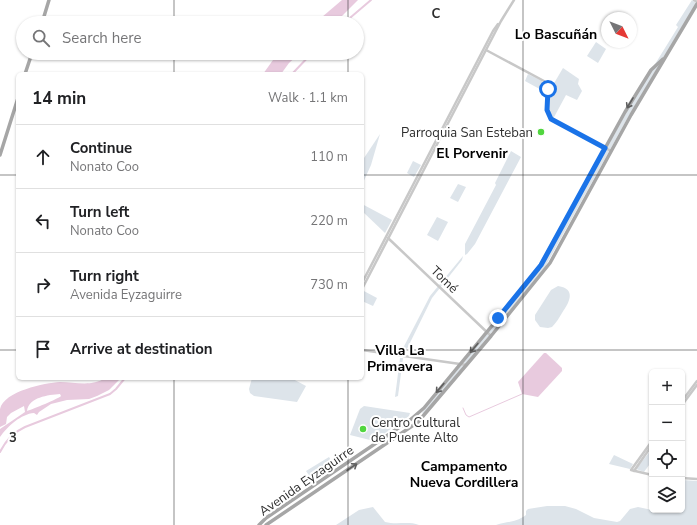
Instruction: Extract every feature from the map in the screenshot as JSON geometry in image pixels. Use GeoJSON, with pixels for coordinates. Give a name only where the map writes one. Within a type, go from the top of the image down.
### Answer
{"type":"FeatureCollection","features":[{"type":"Feature","properties":{"kind":"main road"},"geometry":{"type":"LineString","coordinates":[[44,16],[49,0]]}},
{"type":"Feature","properties":{"kind":"main road","name":"Avenida Eyzaguirre"},"geometry":{"type":"LineString","coordinates":[[266,525],[421,420],[491,336],[550,263],[611,151],[696,5]]}},
{"type":"Feature","properties":{"kind":"main road","name":"Avenida Eyzaguirre"},"geometry":{"type":"LineString","coordinates":[[259,525],[280,508],[404,425],[416,416],[428,403],[541,265],[625,112],[651,70],[667,55]]}},
{"type":"Feature","properties":{"kind":"main road"},"geometry":{"type":"LineString","coordinates":[[27,72],[30,60]]}},
{"type":"Feature","properties":{"kind":"main road"},"geometry":{"type":"LineString","coordinates":[[0,155],[16,104]]}},
{"type":"Feature","properties":{"kind":"main road"},"geometry":{"type":"LineString","coordinates":[[453,373],[457,377]]}},
{"type":"Feature","properties":{"kind":"main road"},"geometry":{"type":"LineString","coordinates":[[428,403],[429,406],[432,407]]}},
{"type":"Feature","properties":{"kind":"main road"},"geometry":{"type":"LineString","coordinates":[[404,425],[406,426],[406,430]]}},
{"type":"Feature","properties":{"kind":"main road"},"geometry":{"type":"LineString","coordinates":[[338,469],[341,474]]}},
{"type":"Feature","properties":{"kind":"main road"},"geometry":{"type":"LineString","coordinates":[[280,508],[280,512],[284,513]]}},
{"type":"Feature","properties":{"kind":"street"},"geometry":{"type":"LineString","coordinates":[[364,279],[493,31],[514,0]]}},
{"type":"Feature","properties":{"kind":"street"},"geometry":{"type":"LineString","coordinates":[[694,0],[696,5]]}},
{"type":"Feature","properties":{"kind":"street"},"geometry":{"type":"LineString","coordinates":[[485,49],[543,80],[548,89],[547,110],[551,119],[611,151]]}},
{"type":"Feature","properties":{"kind":"street"},"geometry":{"type":"LineString","coordinates":[[364,285],[387,237]]}},
{"type":"Feature","properties":{"kind":"street","name":"Tomé"},"geometry":{"type":"LineString","coordinates":[[387,237],[491,336]]}},
{"type":"Feature","properties":{"kind":"street"},"geometry":{"type":"LineString","coordinates":[[364,350],[467,365]]}},
{"type":"Feature","properties":{"kind":"street"},"geometry":{"type":"LineString","coordinates":[[685,397],[697,381]]}},
{"type":"Feature","properties":{"kind":"street"},"geometry":{"type":"LineString","coordinates":[[685,401],[697,385]]}},
{"type":"Feature","properties":{"kind":"street"},"geometry":{"type":"LineString","coordinates":[[632,471],[649,446]]}},
{"type":"Feature","properties":{"kind":"street"},"geometry":{"type":"LineString","coordinates":[[632,471],[649,449]]}},
{"type":"Feature","properties":{"kind":"street"},"geometry":{"type":"LineString","coordinates":[[632,471],[649,474]]}},
{"type":"Feature","properties":{"kind":"street"},"geometry":{"type":"LineString","coordinates":[[685,478],[697,479]]}},
{"type":"Feature","properties":{"kind":"shaded area"},"geometry":{"type":"Polygon","coordinates":[[[342,0],[358,0],[342,16],[323,16],[342,0]]]}},
{"type":"Feature","properties":{"kind":"shaded area"},"geometry":{"type":"Polygon","coordinates":[[[692,0],[696,3],[627,119],[544,269],[424,414],[422,413],[537,273],[639,90],[678,27],[676,25],[692,0]]]}},
{"type":"Feature","properties":{"kind":"shaded area"},"geometry":{"type":"Polygon","coordinates":[[[596,42],[601,46],[601,48],[606,49],[598,63],[587,56],[596,42]]]}},
{"type":"Feature","properties":{"kind":"shaded area"},"geometry":{"type":"Polygon","coordinates":[[[273,60],[292,60],[282,72],[264,72],[273,60]]]}},
{"type":"Feature","properties":{"kind":"shaded area"},"geometry":{"type":"Polygon","coordinates":[[[563,68],[579,79],[578,84],[582,91],[577,100],[566,95],[553,119],[549,112],[550,87],[553,85],[563,68]]]}},
{"type":"Feature","properties":{"kind":"shaded area"},"geometry":{"type":"Polygon","coordinates":[[[528,74],[542,81],[545,92],[525,81],[528,74]]]}},
{"type":"Feature","properties":{"kind":"shaded area"},"geometry":{"type":"Polygon","coordinates":[[[380,134],[371,165],[364,181],[364,158],[380,134]]]}},
{"type":"Feature","properties":{"kind":"shaded area"},"geometry":{"type":"Polygon","coordinates":[[[511,151],[521,157],[475,244],[465,255],[465,244],[496,185],[495,183],[511,151]]]}},
{"type":"Feature","properties":{"kind":"shaded area"},"geometry":{"type":"Polygon","coordinates":[[[413,161],[421,165],[414,177],[407,173],[413,161]]]}},
{"type":"Feature","properties":{"kind":"shaded area"},"geometry":{"type":"Polygon","coordinates":[[[458,184],[466,187],[458,202],[450,198],[458,184]]]}},
{"type":"Feature","properties":{"kind":"shaded area"},"geometry":{"type":"Polygon","coordinates":[[[364,205],[392,220],[385,233],[364,213],[364,205]]]}},
{"type":"Feature","properties":{"kind":"shaded area"},"geometry":{"type":"Polygon","coordinates":[[[437,217],[448,222],[438,241],[427,235],[437,217]]]}},
{"type":"Feature","properties":{"kind":"shaded area"},"geometry":{"type":"Polygon","coordinates":[[[463,256],[462,260],[432,298],[404,355],[400,354],[430,296],[463,256]]]}},
{"type":"Feature","properties":{"kind":"shaded area"},"geometry":{"type":"Polygon","coordinates":[[[558,286],[568,290],[570,297],[569,301],[559,319],[552,327],[540,327],[535,320],[535,315],[551,290],[558,286]]]}},
{"type":"Feature","properties":{"kind":"shaded area"},"geometry":{"type":"Polygon","coordinates":[[[364,291],[377,298],[373,306],[364,302],[364,291]]]}},
{"type":"Feature","properties":{"kind":"shaded area"},"geometry":{"type":"Polygon","coordinates":[[[544,353],[546,353],[562,368],[562,371],[538,397],[522,394],[518,382],[544,353]]]}},
{"type":"Feature","properties":{"kind":"shaded area"},"geometry":{"type":"Polygon","coordinates":[[[400,358],[403,358],[398,396],[395,397],[400,358]]]}},
{"type":"Feature","properties":{"kind":"shaded area"},"geometry":{"type":"Polygon","coordinates":[[[102,380],[119,380],[109,390],[97,396],[89,399],[67,400],[51,404],[37,415],[34,413],[24,416],[11,425],[0,437],[0,429],[25,412],[24,406],[11,413],[7,417],[6,424],[0,427],[0,409],[9,397],[35,386],[60,382],[95,382],[102,380]],[[60,394],[50,395],[35,400],[28,406],[27,411],[51,402],[61,396],[60,394]]]}},
{"type":"Feature","properties":{"kind":"shaded area"},"geometry":{"type":"Polygon","coordinates":[[[251,380],[295,380],[306,386],[297,402],[254,396],[250,393],[249,389],[251,380]]]}},
{"type":"Feature","properties":{"kind":"shaded area"},"geometry":{"type":"Polygon","coordinates":[[[364,406],[410,413],[409,416],[374,441],[350,435],[360,409],[364,406]]]}},
{"type":"Feature","properties":{"kind":"shaded area"},"geometry":{"type":"Polygon","coordinates":[[[649,453],[649,465],[644,472],[636,469],[649,453]]]}},
{"type":"Feature","properties":{"kind":"shaded area"},"geometry":{"type":"Polygon","coordinates":[[[614,455],[633,464],[630,469],[609,464],[614,455]]]}},
{"type":"Feature","properties":{"kind":"shaded area"},"geometry":{"type":"Polygon","coordinates":[[[329,457],[335,467],[313,481],[306,471],[329,457]]]}},
{"type":"Feature","properties":{"kind":"shaded area"},"geometry":{"type":"Polygon","coordinates":[[[685,480],[697,481],[697,525],[496,525],[522,518],[526,515],[526,511],[528,509],[547,506],[565,506],[576,509],[594,518],[617,522],[620,521],[630,509],[638,507],[649,509],[649,513],[685,513],[685,480]]]}},
{"type":"Feature","properties":{"kind":"shaded area"},"geometry":{"type":"Polygon","coordinates":[[[373,507],[385,522],[411,523],[419,525],[336,525],[359,510],[373,507]]]}},
{"type":"Feature","properties":{"kind":"waterway"},"geometry":{"type":"LineString","coordinates":[[352,16],[371,0]]}},
{"type":"Feature","properties":{"kind":"waterway"},"geometry":{"type":"LineString","coordinates":[[294,72],[305,60]]}},
{"type":"Feature","properties":{"kind":"waterway"},"geometry":{"type":"LineString","coordinates":[[0,452],[11,437],[21,429],[110,394],[123,380]]}},
{"type":"Feature","properties":{"kind":"waterway"},"geometry":{"type":"LineString","coordinates":[[463,408],[466,415],[469,417],[522,394]]}},
{"type":"Feature","properties":{"kind":"place","name":"Parroquia San Esteban"},"geometry":{"type":"Point","coordinates":[541,132]}},
{"type":"Feature","properties":{"kind":"place","name":"Centro Cultural de Puente Alto"},"geometry":{"type":"Point","coordinates":[363,429]}},
{"type":"Feature","properties":{"kind":"district","name":"Lo Bascuñán"},"geometry":{"type":"Point","coordinates":[556,34]}},
{"type":"Feature","properties":{"kind":"district","name":"El Porvenir"},"geometry":{"type":"Point","coordinates":[472,153]}},
{"type":"Feature","properties":{"kind":"district","name":"Villa La Primavera"},"geometry":{"type":"Point","coordinates":[400,358]}},
{"type":"Feature","properties":{"kind":"district","name":"Campamento Nueva Cordillera"},"geometry":{"type":"Point","coordinates":[464,474]}},
{"type":"Feature","properties":{"kind":"route"},"geometry":{"type":"LineString","coordinates":[[498,318],[534,276],[541,265],[605,148],[551,119],[547,110],[548,89]]}}]}
